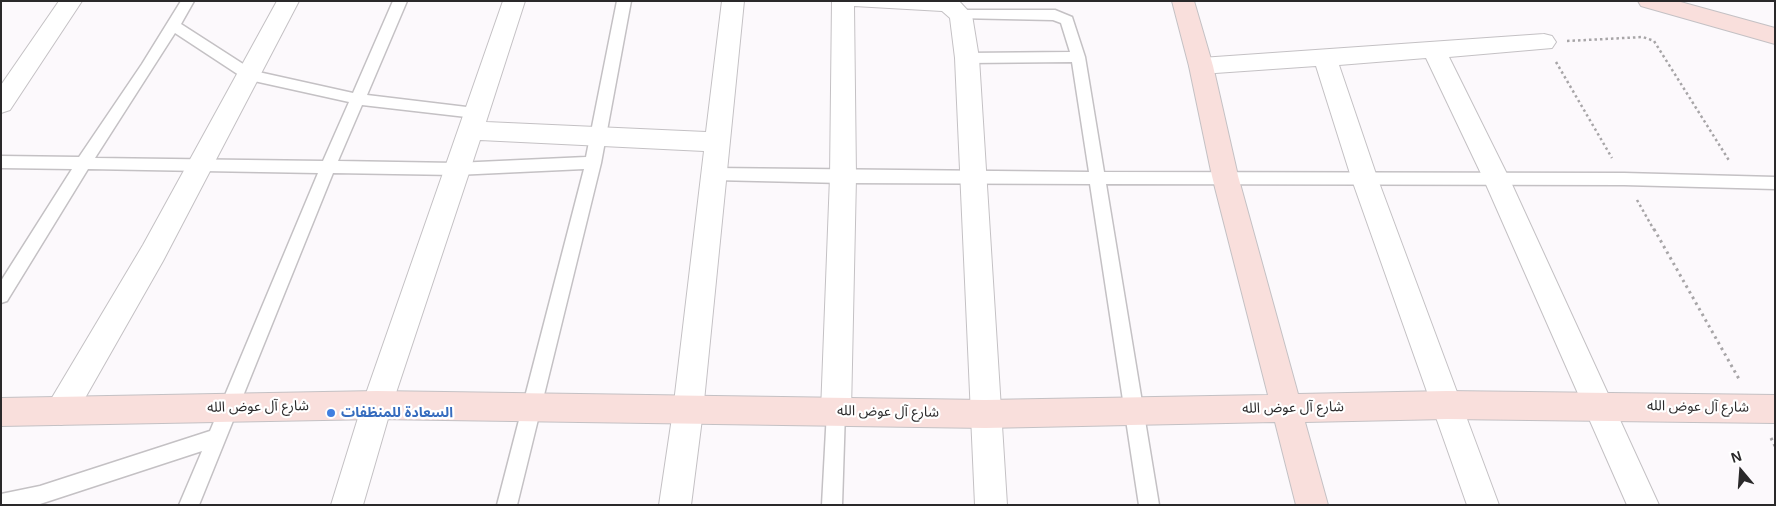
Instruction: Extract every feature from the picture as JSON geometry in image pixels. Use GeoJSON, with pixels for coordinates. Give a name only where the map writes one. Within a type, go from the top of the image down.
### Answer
{"type":"FeatureCollection","features":[{"type":"Feature","properties":{"kind":"street"},"geometry":{"type":"LineString","coordinates":[[1,104],[71,1]]}},
{"type":"Feature","properties":{"kind":"street"},"geometry":{"type":"LineString","coordinates":[[61,411],[153,253],[288,1]]}},
{"type":"Feature","properties":{"kind":"street"},"geometry":{"type":"LineString","coordinates":[[346,505],[377,405],[514,1]]}},
{"type":"Feature","properties":{"kind":"street"},"geometry":{"type":"LineString","coordinates":[[675,505],[688,411],[733,1]]}},
{"type":"Feature","properties":{"kind":"street"},"geometry":{"type":"LineString","coordinates":[[836,411],[843,177],[843,1]]}},
{"type":"Feature","properties":{"kind":"street"},"geometry":{"type":"LineString","coordinates":[[862,1],[952,7],[967,58],[991,505]]}},
{"type":"Feature","properties":{"kind":"street"},"geometry":{"type":"LineString","coordinates":[[1183,1],[1201,66],[1225,176],[1312,505]]}},
{"type":"Feature","properties":{"kind":"street"},"geometry":{"type":"LineString","coordinates":[[1649,1],[1775,36]]}},
{"type":"Feature","properties":{"kind":"street"},"geometry":{"type":"LineString","coordinates":[[1201,66],[1544,42]]}},
{"type":"Feature","properties":{"kind":"street"},"geometry":{"type":"LineString","coordinates":[[1434,50],[1496,180],[1643,505]]}},
{"type":"Feature","properties":{"kind":"street"},"geometry":{"type":"LineString","coordinates":[[1324,58],[1364,177],[1483,505]]}},
{"type":"Feature","properties":{"kind":"street"},"geometry":{"type":"LineString","coordinates":[[473,121],[599,138],[718,142]]}},
{"type":"Feature","properties":{"kind":"street","name":"شارع آل عوض الله"},"geometry":{"type":"LineString","coordinates":[[1,412],[377,405],[533,409],[985,414],[1447,405],[1765,408]]}},
{"type":"Feature","properties":{"kind":"lane"},"geometry":{"type":"LineString","coordinates":[[1,296],[84,162],[174,26],[188,1]]}},
{"type":"Feature","properties":{"kind":"lane"},"geometry":{"type":"LineString","coordinates":[[189,505],[328,167],[400,1]]}},
{"type":"Feature","properties":{"kind":"lane"},"geometry":{"type":"LineString","coordinates":[[507,505],[533,409],[599,138],[624,1]]}},
{"type":"Feature","properties":{"kind":"lane"},"geometry":{"type":"LineString","coordinates":[[952,7],[1055,14],[1067,20],[1078,57],[1149,505]]}},
{"type":"Feature","properties":{"kind":"lane"},"geometry":{"type":"LineString","coordinates":[[174,26],[250,75],[358,99],[473,121]]}},
{"type":"Feature","properties":{"kind":"lane"},"geometry":{"type":"LineString","coordinates":[[967,58],[1078,57]]}},
{"type":"Feature","properties":{"kind":"lane"},"geometry":{"type":"LineString","coordinates":[[1,162],[456,169],[593,163]]}},
{"type":"Feature","properties":{"kind":"lane"},"geometry":{"type":"LineString","coordinates":[[714,174],[843,177],[1096,178],[1225,176],[1496,180],[1624,179],[1775,183]]}},
{"type":"Feature","properties":{"kind":"lane"},"geometry":{"type":"LineString","coordinates":[[832,505],[836,411]]}},
{"type":"Feature","properties":{"kind":"lane"},"geometry":{"type":"LineString","coordinates":[[1,502],[37,500],[215,438]]}},
{"type":"Feature","properties":{"kind":"path"},"geometry":{"type":"LineString","coordinates":[[1742,182],[1653,40],[1642,37],[1544,42],[1624,179],[1765,408],[1775,446]]}},
{"type":"Feature","properties":{"kind":"place","name":"السعادة للمنظفات"},"geometry":{"type":"Point","coordinates":[331,413]}}]}
